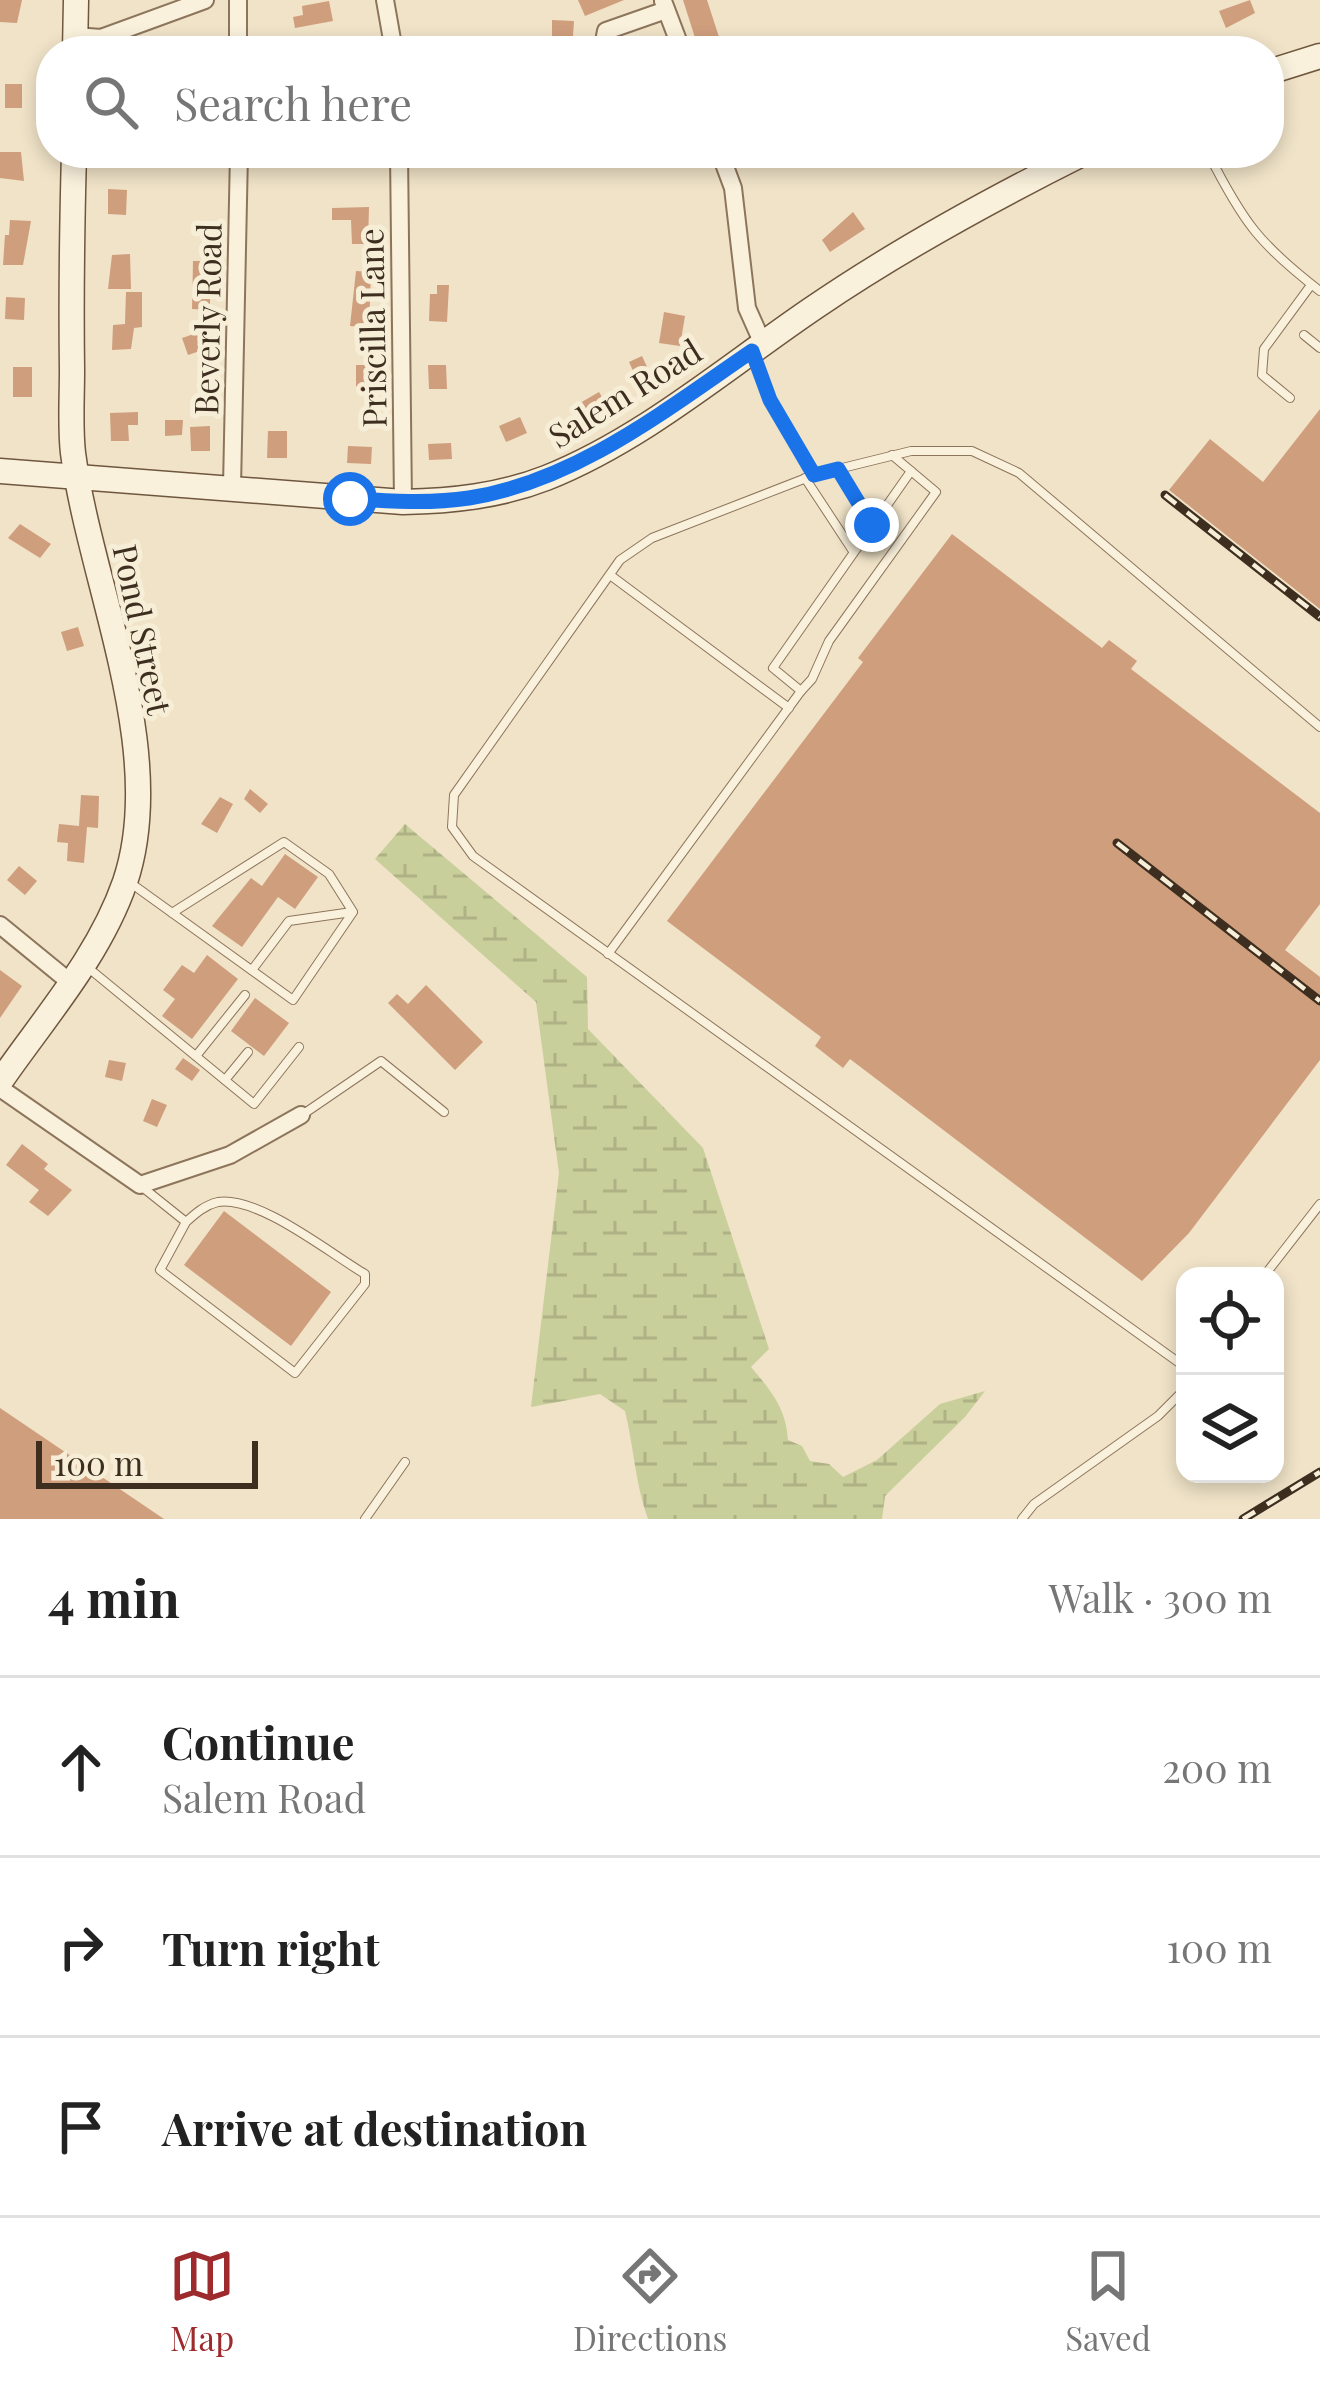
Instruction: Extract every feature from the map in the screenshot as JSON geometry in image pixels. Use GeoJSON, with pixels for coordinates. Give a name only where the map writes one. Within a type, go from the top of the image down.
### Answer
{"type":"FeatureCollection","features":[{"type":"Feature","properties":{"kind":"main road"},"geometry":{"type":"LineString","coordinates":[[75,36],[76,0]]}},
{"type":"Feature","properties":{"kind":"main road"},"geometry":{"type":"LineString","coordinates":[[1284,67],[1320,56]]}},
{"type":"Feature","properties":{"kind":"main road","name":"Pond Street"},"geometry":{"type":"LineString","coordinates":[[0,1085],[78,974],[126,880],[136,793],[132,727],[118,643],[73,453],[74,168]]}},
{"type":"Feature","properties":{"kind":"main road","name":"Salem Road"},"geometry":{"type":"LineString","coordinates":[[0,471],[403,502],[467,498],[548,477],[643,425],[927,237],[1056,168]]}},
{"type":"Feature","properties":{"kind":"street"},"geometry":{"type":"LineString","coordinates":[[107,36],[206,0]]}},
{"type":"Feature","properties":{"kind":"street"},"geometry":{"type":"LineString","coordinates":[[238,0],[238,36]]}},
{"type":"Feature","properties":{"kind":"street"},"geometry":{"type":"LineString","coordinates":[[385,0],[391,36]]}},
{"type":"Feature","properties":{"kind":"street"},"geometry":{"type":"LineString","coordinates":[[605,36],[606,31],[664,5],[676,36]]}},
{"type":"Feature","properties":{"kind":"street","name":"Beverly Road"},"geometry":{"type":"LineString","coordinates":[[232,487],[239,168]]}},
{"type":"Feature","properties":{"kind":"street","name":"Priscilla Lane"},"geometry":{"type":"LineString","coordinates":[[399,168],[403,502]]}},
{"type":"Feature","properties":{"kind":"street"},"geometry":{"type":"LineString","coordinates":[[726,168],[733,188],[747,308],[757,347]]}},
{"type":"Feature","properties":{"kind":"street"},"geometry":{"type":"LineString","coordinates":[[0,925],[78,974]]}},
{"type":"Feature","properties":{"kind":"street"},"geometry":{"type":"LineString","coordinates":[[0,1085],[140,1185],[230,1155],[301,1115]]}},
{"type":"Feature","properties":{"kind":"lane"},"geometry":{"type":"LineString","coordinates":[[1216,168],[1256,236],[1316,288],[1264,349],[1262,374],[1290,398]]}},
{"type":"Feature","properties":{"kind":"lane"},"geometry":{"type":"LineString","coordinates":[[1304,335],[1320,348]]}},
{"type":"Feature","properties":{"kind":"lane"},"geometry":{"type":"LineString","coordinates":[[757,347],[770,400],[853,551]]}},
{"type":"Feature","properties":{"kind":"lane"},"geometry":{"type":"LineString","coordinates":[[1176,1361],[473,856],[452,827],[454,795],[620,560],[652,538],[810,476],[911,451],[972,452],[1019,473],[1320,727]]}},
{"type":"Feature","properties":{"kind":"lane"},"geometry":{"type":"LineString","coordinates":[[608,954],[812,679],[829,641],[936,492],[892,455]]}},
{"type":"Feature","properties":{"kind":"lane"},"geometry":{"type":"LineString","coordinates":[[838,469],[872,525]]}},
{"type":"Feature","properties":{"kind":"lane"},"geometry":{"type":"LineString","coordinates":[[801,691],[772,668],[911,471]]}},
{"type":"Feature","properties":{"kind":"lane"},"geometry":{"type":"LineString","coordinates":[[610,574],[789,708]]}},
{"type":"Feature","properties":{"kind":"lane"},"geometry":{"type":"LineString","coordinates":[[172,913],[284,842],[329,874],[353,911]]}},
{"type":"Feature","properties":{"kind":"lane"},"geometry":{"type":"LineString","coordinates":[[126,880],[293,1000],[353,911]]}},
{"type":"Feature","properties":{"kind":"lane"},"geometry":{"type":"LineString","coordinates":[[252,970],[289,921],[353,911]]}},
{"type":"Feature","properties":{"kind":"lane"},"geometry":{"type":"LineString","coordinates":[[78,974],[196,1056],[254,1104],[299,1047]]}},
{"type":"Feature","properties":{"kind":"lane"},"geometry":{"type":"LineString","coordinates":[[196,1056],[245,995]]}},
{"type":"Feature","properties":{"kind":"lane"},"geometry":{"type":"LineString","coordinates":[[225,1080],[248,1052]]}},
{"type":"Feature","properties":{"kind":"lane"},"geometry":{"type":"LineString","coordinates":[[301,1115],[381,1061],[444,1112]]}},
{"type":"Feature","properties":{"kind":"lane"},"geometry":{"type":"LineString","coordinates":[[140,1185],[186,1222]]}},
{"type":"Feature","properties":{"kind":"lane"},"geometry":{"type":"LineString","coordinates":[[222,1201],[256,1208],[365,1274],[365,1284],[295,1373],[160,1270],[186,1222],[203,1207],[222,1201]]}},
{"type":"Feature","properties":{"kind":"lane"},"geometry":{"type":"LineString","coordinates":[[1271,1267],[1320,1204]]}},
{"type":"Feature","properties":{"kind":"lane"},"geometry":{"type":"LineString","coordinates":[[1022,1519],[1034,1504],[1176,1398]]}},
{"type":"Feature","properties":{"kind":"lane"},"geometry":{"type":"LineString","coordinates":[[365,1519],[405,1462]]}},
{"type":"Feature","properties":{"kind":"green space"},"geometry":{"type":"Polygon","coordinates":[[[405,824],[587,977],[588,1029],[703,1148],[769,1349],[751,1367],[781,1409],[788,1440],[802,1446],[810,1461],[829,1464],[843,1477],[877,1460],[940,1404],[985,1391],[885,1496],[882,1519],[648,1519],[625,1411],[600,1394],[531,1407],[559,1173],[536,1002],[375,859],[405,824]]]}},
{"type":"Feature","properties":{"kind":"building"},"geometry":{"type":"Polygon","coordinates":[[[0,0],[22,0],[17,23],[0,22],[0,0]]]}},
{"type":"Feature","properties":{"kind":"building"},"geometry":{"type":"Polygon","coordinates":[[[578,0],[624,0],[585,16],[578,0]]]}},
{"type":"Feature","properties":{"kind":"building"},"geometry":{"type":"Polygon","coordinates":[[[683,0],[707,0],[719,36],[694,36],[683,0]]]}},
{"type":"Feature","properties":{"kind":"building"},"geometry":{"type":"Polygon","coordinates":[[[1250,0],[1255,13],[1226,28],[1219,11],[1250,0]]]}},
{"type":"Feature","properties":{"kind":"building"},"geometry":{"type":"Polygon","coordinates":[[[329,1],[333,21],[295,28],[293,17],[303,15],[302,6],[329,1]]]}},
{"type":"Feature","properties":{"kind":"building"},"geometry":{"type":"Polygon","coordinates":[[[552,20],[574,21],[573,36],[552,36],[552,20]]]}},
{"type":"Feature","properties":{"kind":"building"},"geometry":{"type":"Polygon","coordinates":[[[5,84],[22,84],[22,108],[5,108],[5,84]]]}},
{"type":"Feature","properties":{"kind":"building"},"geometry":{"type":"Polygon","coordinates":[[[0,152],[21,152],[24,181],[0,178],[0,152]]]}},
{"type":"Feature","properties":{"kind":"building"},"geometry":{"type":"Polygon","coordinates":[[[108,189],[127,190],[126,215],[108,214],[108,189]]]}},
{"type":"Feature","properties":{"kind":"building"},"geometry":{"type":"Polygon","coordinates":[[[369,207],[368,244],[352,244],[351,220],[332,220],[332,208],[369,207]]]}},
{"type":"Feature","properties":{"kind":"building"},"geometry":{"type":"Polygon","coordinates":[[[853,212],[865,229],[830,252],[822,240],[853,212]]]}},
{"type":"Feature","properties":{"kind":"building"},"geometry":{"type":"Polygon","coordinates":[[[10,220],[31,221],[23,265],[3,265],[10,220]]]}},
{"type":"Feature","properties":{"kind":"building"},"geometry":{"type":"Polygon","coordinates":[[[130,254],[131,289],[108,289],[112,255],[130,254]]]}},
{"type":"Feature","properties":{"kind":"building"},"geometry":{"type":"Polygon","coordinates":[[[193,261],[206,261],[210,310],[192,309],[193,261]]]}},
{"type":"Feature","properties":{"kind":"building"},"geometry":{"type":"Polygon","coordinates":[[[356,271],[371,272],[369,328],[350,326],[356,271]]]}},
{"type":"Feature","properties":{"kind":"building"},"geometry":{"type":"Polygon","coordinates":[[[437,285],[449,285],[447,322],[429,321],[430,294],[437,294],[437,285]]]}},
{"type":"Feature","properties":{"kind":"building"},"geometry":{"type":"Polygon","coordinates":[[[126,292],[142,292],[142,327],[134,328],[131,349],[112,350],[113,325],[125,324],[126,292]]]}},
{"type":"Feature","properties":{"kind":"building"},"geometry":{"type":"Polygon","coordinates":[[[6,297],[25,298],[24,320],[5,319],[6,297]]]}},
{"type":"Feature","properties":{"kind":"building"},"geometry":{"type":"Polygon","coordinates":[[[664,312],[685,316],[680,346],[659,343],[664,312]]]}},
{"type":"Feature","properties":{"kind":"building"},"geometry":{"type":"Polygon","coordinates":[[[203,331],[209,348],[188,355],[182,338],[203,331]]]}},
{"type":"Feature","properties":{"kind":"building"},"geometry":{"type":"Polygon","coordinates":[[[642,356],[653,380],[640,386],[629,362],[642,356]]]}},
{"type":"Feature","properties":{"kind":"building"},"geometry":{"type":"Polygon","coordinates":[[[356,365],[373,365],[373,391],[356,390],[356,365]]]}},
{"type":"Feature","properties":{"kind":"building"},"geometry":{"type":"Polygon","coordinates":[[[428,365],[446,365],[447,389],[429,389],[428,365]]]}},
{"type":"Feature","properties":{"kind":"building"},"geometry":{"type":"Polygon","coordinates":[[[13,367],[32,367],[32,397],[13,397],[13,367]]]}},
{"type":"Feature","properties":{"kind":"building"},"geometry":{"type":"Polygon","coordinates":[[[599,392],[609,409],[584,424],[573,407],[599,392]]]}},
{"type":"Feature","properties":{"kind":"building"},"geometry":{"type":"Polygon","coordinates":[[[1320,409],[1320,609],[1169,490],[1210,439],[1263,482],[1320,409]]]}},
{"type":"Feature","properties":{"kind":"building"},"geometry":{"type":"Polygon","coordinates":[[[138,412],[138,425],[128,425],[129,441],[111,441],[110,413],[138,412]]]}},
{"type":"Feature","properties":{"kind":"building"},"geometry":{"type":"Polygon","coordinates":[[[520,417],[527,433],[506,442],[499,426],[520,417]]]}},
{"type":"Feature","properties":{"kind":"building"},"geometry":{"type":"Polygon","coordinates":[[[165,420],[183,420],[182,435],[165,436],[165,420]]]}},
{"type":"Feature","properties":{"kind":"building"},"geometry":{"type":"Polygon","coordinates":[[[210,426],[210,451],[191,451],[190,427],[210,426]]]}},
{"type":"Feature","properties":{"kind":"building"},"geometry":{"type":"Polygon","coordinates":[[[268,431],[287,431],[287,458],[267,458],[268,431]]]}},
{"type":"Feature","properties":{"kind":"building"},"geometry":{"type":"Polygon","coordinates":[[[451,443],[452,459],[429,460],[428,444],[451,443]]]}},
{"type":"Feature","properties":{"kind":"building"},"geometry":{"type":"Polygon","coordinates":[[[348,446],[372,447],[371,464],[347,463],[348,446]]]}},
{"type":"Feature","properties":{"kind":"building"},"geometry":{"type":"Polygon","coordinates":[[[20,524],[51,544],[40,558],[8,538],[20,524]]]}},
{"type":"Feature","properties":{"kind":"building"},"geometry":{"type":"Polygon","coordinates":[[[952,534],[1102,648],[1109,640],[1137,661],[1131,669],[1320,813],[1320,904],[1285,950],[1320,977],[1320,1060],[1189,1233],[1142,1281],[850,1059],[843,1068],[815,1046],[821,1037],[667,921],[863,662],[858,658],[952,534]]]}},
{"type":"Feature","properties":{"kind":"building"},"geometry":{"type":"Polygon","coordinates":[[[78,627],[84,646],[67,651],[61,632],[78,627]]]}},
{"type":"Feature","properties":{"kind":"building"},"geometry":{"type":"Polygon","coordinates":[[[250,789],[268,804],[260,813],[244,799],[250,789]]]}},
{"type":"Feature","properties":{"kind":"building"},"geometry":{"type":"Polygon","coordinates":[[[81,795],[99,796],[98,828],[87,827],[84,863],[67,861],[68,843],[57,842],[59,824],[79,826],[81,795]]]}},
{"type":"Feature","properties":{"kind":"building"},"geometry":{"type":"Polygon","coordinates":[[[220,797],[233,804],[217,833],[201,824],[220,797]]]}},
{"type":"Feature","properties":{"kind":"building"},"geometry":{"type":"Polygon","coordinates":[[[285,854],[318,877],[295,909],[278,897],[242,947],[212,926],[251,878],[262,886],[285,854]]]}},
{"type":"Feature","properties":{"kind":"building"},"geometry":{"type":"Polygon","coordinates":[[[19,866],[37,881],[25,895],[7,880],[19,866]]]}},
{"type":"Feature","properties":{"kind":"building"},"geometry":{"type":"Polygon","coordinates":[[[207,955],[238,979],[192,1039],[162,1016],[175,999],[163,990],[182,965],[194,973],[207,955]]]}},
{"type":"Feature","properties":{"kind":"building"},"geometry":{"type":"Polygon","coordinates":[[[0,970],[22,986],[0,1018],[0,970]]]}},
{"type":"Feature","properties":{"kind":"building"},"geometry":{"type":"Polygon","coordinates":[[[426,985],[483,1042],[455,1070],[388,1003],[397,994],[408,1004],[426,985]]]}},
{"type":"Feature","properties":{"kind":"building"},"geometry":{"type":"Polygon","coordinates":[[[255,998],[289,1023],[264,1056],[231,1031],[255,998]]]}},
{"type":"Feature","properties":{"kind":"building"},"geometry":{"type":"Polygon","coordinates":[[[183,1058],[200,1070],[192,1081],[175,1069],[183,1058]]]}},
{"type":"Feature","properties":{"kind":"building"},"geometry":{"type":"Polygon","coordinates":[[[109,1060],[126,1063],[122,1081],[105,1077],[109,1060]]]}},
{"type":"Feature","properties":{"kind":"building"},"geometry":{"type":"Polygon","coordinates":[[[152,1099],[167,1105],[157,1127],[143,1121],[152,1099]]]}},
{"type":"Feature","properties":{"kind":"building"},"geometry":{"type":"Polygon","coordinates":[[[22,1144],[72,1190],[48,1216],[29,1202],[39,1190],[6,1165],[22,1144]]]}},
{"type":"Feature","properties":{"kind":"building"},"geometry":{"type":"Polygon","coordinates":[[[224,1211],[331,1292],[291,1346],[184,1265],[224,1211]]]}},
{"type":"Feature","properties":{"kind":"building"},"geometry":{"type":"Polygon","coordinates":[[[0,1408],[164,1519],[0,1519],[0,1408]]]}},
{"type":"Feature","properties":{"kind":"railway"},"geometry":{"type":"LineString","coordinates":[[1165,495],[1320,617]]}},
{"type":"Feature","properties":{"kind":"railway"},"geometry":{"type":"LineString","coordinates":[[1117,843],[1320,1001]]}},
{"type":"Feature","properties":{"kind":"railway"},"geometry":{"type":"LineString","coordinates":[[1243,1519],[1320,1472]]}},
{"type":"Feature","properties":{"kind":"route"},"geometry":{"type":"LineString","coordinates":[[350,499],[467,498],[548,477],[643,425],[752,351],[770,400],[814,475],[838,469],[872,525]]}}]}
